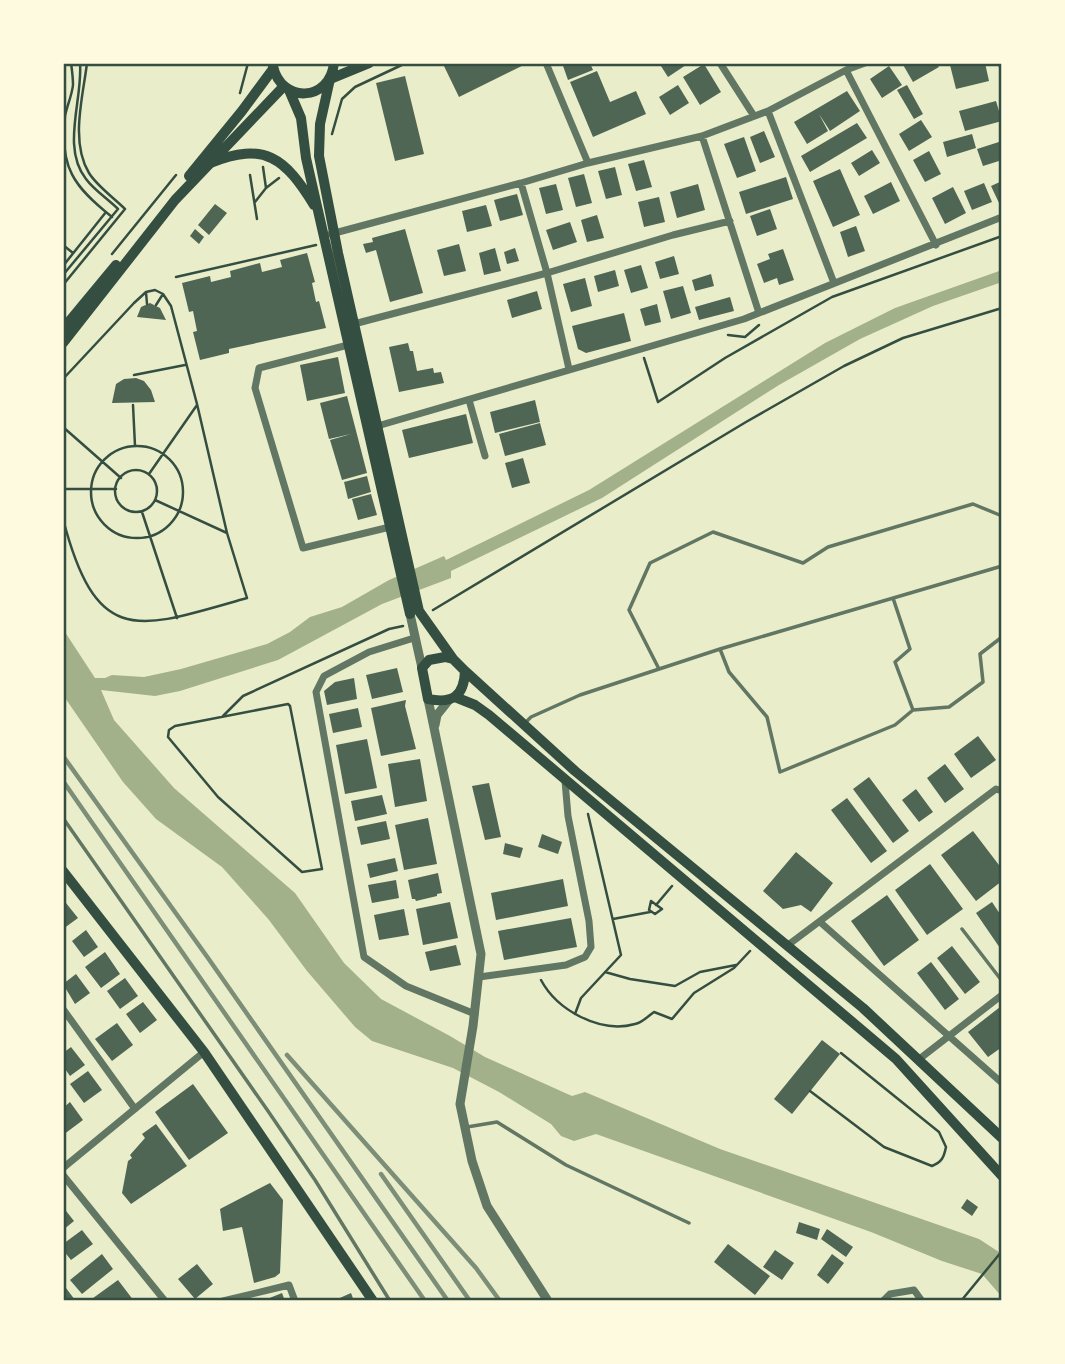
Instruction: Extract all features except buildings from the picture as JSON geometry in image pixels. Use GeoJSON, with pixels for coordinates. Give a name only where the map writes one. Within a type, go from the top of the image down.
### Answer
{"type":"FeatureCollection","features":[{"type":"Feature","properties":{"kind":"main road"},"geometry":{"type":"LineString","coordinates":[[324,236],[319,156],[320,124],[334,63]]}},
{"type":"Feature","properties":{"kind":"main road"},"geometry":{"type":"LineString","coordinates":[[286,88],[300,93],[311,93],[322,88],[330,79],[369,63]]}},
{"type":"Feature","properties":{"kind":"main road"},"geometry":{"type":"LineString","coordinates":[[273,66],[276,77],[286,88],[301,118],[306,158],[324,236],[362,359],[390,527],[400,548]]}},
{"type":"Feature","properties":{"kind":"main road"},"geometry":{"type":"LineString","coordinates":[[63,329],[230,125],[273,66]]}},
{"type":"Feature","properties":{"kind":"main road"},"geometry":{"type":"LineString","coordinates":[[63,344],[175,200],[286,88]]}},
{"type":"Feature","properties":{"kind":"main road"},"geometry":{"type":"LineString","coordinates":[[209,164],[234,154],[255,153],[267,156],[279,162],[299,181],[319,212]]}},
{"type":"Feature","properties":{"kind":"main road"},"geometry":{"type":"LineString","coordinates":[[351,327],[348,345],[372,427],[400,548],[419,612],[453,659],[575,771],[863,1008],[1002,1138]]}},
{"type":"Feature","properties":{"kind":"main road"},"geometry":{"type":"LineString","coordinates":[[348,345],[354,345],[362,359]]}},
{"type":"Feature","properties":{"kind":"main road"},"geometry":{"type":"LineString","coordinates":[[453,659],[429,660],[422,668],[428,699],[440,702],[452,698],[464,685],[465,671]]}},
{"type":"Feature","properties":{"kind":"main road"},"geometry":{"type":"LineString","coordinates":[[452,698],[475,705],[489,715],[896,1059],[1002,1176]]}},
{"type":"Feature","properties":{"kind":"main road"},"geometry":{"type":"LineString","coordinates":[[64,876],[204,1052],[373,1301]]}},
{"type":"Feature","properties":{"kind":"street"},"geometry":{"type":"LineString","coordinates":[[546,63],[588,163]]}},
{"type":"Feature","properties":{"kind":"street"},"geometry":{"type":"LineString","coordinates":[[720,63],[754,116]]}},
{"type":"Feature","properties":{"kind":"street"},"geometry":{"type":"LineString","coordinates":[[324,236],[588,163],[702,136],[768,111],[846,70],[865,63]]}},
{"type":"Feature","properties":{"kind":"street"},"geometry":{"type":"LineString","coordinates":[[846,70],[936,245]]}},
{"type":"Feature","properties":{"kind":"street"},"geometry":{"type":"LineString","coordinates":[[768,111],[834,283]]}},
{"type":"Feature","properties":{"kind":"street"},"geometry":{"type":"LineString","coordinates":[[702,136],[759,313]]}},
{"type":"Feature","properties":{"kind":"street"},"geometry":{"type":"LineString","coordinates":[[521,183],[547,273],[569,369]]}},
{"type":"Feature","properties":{"kind":"street"},"geometry":{"type":"LineString","coordinates":[[372,427],[759,313],[1002,217]]}},
{"type":"Feature","properties":{"kind":"street"},"geometry":{"type":"LineString","coordinates":[[351,327],[730,221]]}},
{"type":"Feature","properties":{"kind":"street"},"geometry":{"type":"LineString","coordinates":[[348,345],[259,368],[255,388],[303,548],[390,527]]}},
{"type":"Feature","properties":{"kind":"street"},"geometry":{"type":"LineString","coordinates":[[469,400],[485,456]]}},
{"type":"Feature","properties":{"kind":"street"},"geometry":{"type":"LineString","coordinates":[[419,612],[414,638],[422,668]]}},
{"type":"Feature","properties":{"kind":"street"},"geometry":{"type":"LineString","coordinates":[[414,638],[369,652],[324,677],[316,692],[364,957],[406,986],[475,1014]]}},
{"type":"Feature","properties":{"kind":"street"},"geometry":{"type":"LineString","coordinates":[[434,727],[437,715],[452,698]]}},
{"type":"Feature","properties":{"kind":"street"},"geometry":{"type":"LineString","coordinates":[[428,699],[481,954],[475,1014],[460,1104],[472,1161],[487,1206],[548,1301]]}},
{"type":"Feature","properties":{"kind":"street"},"geometry":{"type":"LineString","coordinates":[[479,977],[566,965],[585,957],[591,947],[589,921],[568,816],[565,781]]}},
{"type":"Feature","properties":{"kind":"street"},"geometry":{"type":"LineString","coordinates":[[788,946],[996,789],[1002,791]]}},
{"type":"Feature","properties":{"kind":"street"},"geometry":{"type":"LineString","coordinates":[[820,922],[1002,1083]]}},
{"type":"Feature","properties":{"kind":"street"},"geometry":{"type":"LineString","coordinates":[[918,1060],[1002,995]]}},
{"type":"Feature","properties":{"kind":"street"},"geometry":{"type":"LineString","coordinates":[[63,1009],[135,1109]]}},
{"type":"Feature","properties":{"kind":"street"},"geometry":{"type":"LineString","coordinates":[[63,1168],[204,1052]]}},
{"type":"Feature","properties":{"kind":"street"},"geometry":{"type":"LineString","coordinates":[[63,1175],[166,1301]]}},
{"type":"Feature","properties":{"kind":"street"},"geometry":{"type":"LineString","coordinates":[[223,1301],[289,1285],[295,1301]]}},
{"type":"Feature","properties":{"kind":"street"},"geometry":{"type":"LineString","coordinates":[[883,1301],[890,1294],[914,1290],[922,1301]]}},
{"type":"Feature","properties":{"kind":"lane"},"geometry":{"type":"LineString","coordinates":[[659,669],[629,610],[650,563],[713,532],[803,563],[828,547],[973,504],[1002,516]]}},
{"type":"Feature","properties":{"kind":"lane"},"geometry":{"type":"LineString","coordinates":[[524,725],[531,717],[580,695],[720,649],[1002,566]]}},
{"type":"Feature","properties":{"kind":"lane"},"geometry":{"type":"LineString","coordinates":[[893,598],[911,649],[895,662],[913,710]]}},
{"type":"Feature","properties":{"kind":"lane"},"geometry":{"type":"LineString","coordinates":[[720,649],[729,672],[767,717],[780,772],[895,725],[913,710],[949,707],[983,682],[980,654],[1002,637]]}},
{"type":"Feature","properties":{"kind":"lane"},"geometry":{"type":"LineString","coordinates":[[63,818],[276,1122],[390,1301]]}},
{"type":"Feature","properties":{"kind":"lane"},"geometry":{"type":"LineString","coordinates":[[962,929],[1002,981]]}},
{"type":"Feature","properties":{"kind":"lane"},"geometry":{"type":"LineString","coordinates":[[465,1128],[496,1122],[566,1165],[689,1223]]}},
{"type":"Feature","properties":{"kind":"path"},"geometry":{"type":"LineString","coordinates":[[71,63],[73,84],[65,116],[64,153],[74,179],[88,198],[112,217]]}},
{"type":"Feature","properties":{"kind":"path"},"geometry":{"type":"LineString","coordinates":[[63,275],[118,209],[85,179],[76,159],[73,138],[80,93],[80,63]]}},
{"type":"Feature","properties":{"kind":"path"},"geometry":{"type":"LineString","coordinates":[[63,285],[125,209],[89,174],[82,155],[78,133],[87,63]]}},
{"type":"Feature","properties":{"kind":"path"},"geometry":{"type":"LineString","coordinates":[[238,97],[248,63]]}},
{"type":"Feature","properties":{"kind":"path"},"geometry":{"type":"LineString","coordinates":[[331,136],[342,99],[355,87],[406,63]]}},
{"type":"Feature","properties":{"kind":"path"},"geometry":{"type":"LineString","coordinates":[[262,162],[266,188]]}},
{"type":"Feature","properties":{"kind":"path"},"geometry":{"type":"LineString","coordinates":[[105,262],[182,169]]}},
{"type":"Feature","properties":{"kind":"path"},"geometry":{"type":"LineString","coordinates":[[250,175],[257,219]]}},
{"type":"Feature","properties":{"kind":"path"},"geometry":{"type":"LineString","coordinates":[[255,202],[266,188],[279,178]]}},
{"type":"Feature","properties":{"kind":"path"},"geometry":{"type":"LineString","coordinates":[[63,266],[106,212]]}},
{"type":"Feature","properties":{"kind":"path"},"geometry":{"type":"LineString","coordinates":[[176,277],[316,245],[324,236]]}},
{"type":"Feature","properties":{"kind":"path"},"geometry":{"type":"LineString","coordinates":[[641,348],[658,402],[832,297],[1002,236]]}},
{"type":"Feature","properties":{"kind":"path"},"geometry":{"type":"LineString","coordinates":[[63,246],[73,253]]}},
{"type":"Feature","properties":{"kind":"path"},"geometry":{"type":"LineString","coordinates":[[63,379],[146,292],[155,290],[163,294],[171,306],[227,533],[247,598],[177,618],[144,623],[123,620],[99,605],[82,578],[63,519]]}},
{"type":"Feature","properties":{"kind":"path"},"geometry":{"type":"LineString","coordinates":[[146,292],[147,304]]}},
{"type":"Feature","properties":{"kind":"path"},"geometry":{"type":"LineString","coordinates":[[156,305],[163,294]]}},
{"type":"Feature","properties":{"kind":"path"},"geometry":{"type":"LineString","coordinates":[[419,612],[844,366],[903,338],[1002,308]]}},
{"type":"Feature","properties":{"kind":"path"},"geometry":{"type":"LineString","coordinates":[[759,326],[764,336]]}},
{"type":"Feature","properties":{"kind":"path"},"geometry":{"type":"LineString","coordinates":[[134,375],[185,365]]}},
{"type":"Feature","properties":{"kind":"path"},"geometry":{"type":"LineString","coordinates":[[149,474],[197,404]]}},
{"type":"Feature","properties":{"kind":"path"},"geometry":{"type":"LineString","coordinates":[[134,405],[135,446]]}},
{"type":"Feature","properties":{"kind":"path"},"geometry":{"type":"LineString","coordinates":[[63,427],[121,478]]}},
{"type":"Feature","properties":{"kind":"path"},"geometry":{"type":"LineString","coordinates":[[126,446],[135,446],[146,446],[164,453],[175,465],[182,480],[184,496],[180,511],[167,528],[150,537],[126,537],[107,527],[94,510],[91,489],[96,470],[113,452],[126,446]]}},
{"type":"Feature","properties":{"kind":"path"},"geometry":{"type":"LineString","coordinates":[[132,470],[149,474],[157,489],[152,505],[142,511],[128,510],[121,505],[116,498],[116,489],[121,478],[132,470]]}},
{"type":"Feature","properties":{"kind":"path"},"geometry":{"type":"LineString","coordinates":[[63,489],[116,489]]}},
{"type":"Feature","properties":{"kind":"path"},"geometry":{"type":"LineString","coordinates":[[155,500],[227,533]]}},
{"type":"Feature","properties":{"kind":"path"},"geometry":{"type":"LineString","coordinates":[[142,511],[177,618]]}},
{"type":"Feature","properties":{"kind":"path"},"geometry":{"type":"LineString","coordinates":[[223,716],[288,704],[290,706],[322,869],[302,872],[218,797],[168,737],[169,730],[175,726],[223,716],[243,696],[389,629],[405,626]]}},
{"type":"Feature","properties":{"kind":"path"},"geometry":{"type":"LineString","coordinates":[[575,1014],[581,998],[621,955],[586,809]]}},
{"type":"Feature","properties":{"kind":"path"},"geometry":{"type":"LineString","coordinates":[[656,905],[674,883]]}},
{"type":"Feature","properties":{"kind":"path"},"geometry":{"type":"LineString","coordinates":[[613,919],[650,912],[655,914],[662,909],[651,901],[648,908],[650,912]]}},
{"type":"Feature","properties":{"kind":"path"},"geometry":{"type":"LineString","coordinates":[[538,975],[547,991],[561,1006],[575,1014],[616,1027],[638,1024],[653,1012],[673,1019],[694,993],[737,964],[752,949]]}},
{"type":"Feature","properties":{"kind":"path"},"geometry":{"type":"LineString","coordinates":[[605,972],[630,979],[676,985],[700,972],[737,964]]}},
{"type":"Feature","properties":{"kind":"path"},"geometry":{"type":"LineString","coordinates":[[810,1091],[884,1147],[932,1166],[944,1157],[946,1147],[939,1132],[841,1054]]}},
{"type":"Feature","properties":{"kind":"path"},"geometry":{"type":"LineString","coordinates":[[961,1300],[1002,1251]]}},
{"type":"Feature","properties":{"kind":"shaded area"},"geometry":{"type":"Polygon","coordinates":[[[1002,270],[1002,282],[933,306],[860,339],[779,385],[602,498],[451,571],[451,578],[382,604],[278,660],[180,691],[155,696],[101,690],[114,720],[174,788],[295,893],[344,963],[381,999],[485,1057],[572,1096],[585,1092],[720,1149],[979,1239],[1002,1254],[1002,1297],[982,1274],[871,1232],[596,1134],[574,1141],[561,1136],[551,1124],[453,1068],[372,1041],[355,1027],[307,971],[269,920],[222,867],[156,819],[123,782],[63,695],[63,629],[95,678],[112,675],[144,677],[267,644],[310,617],[342,607],[389,580],[444,556],[446,560],[589,490],[825,343],[895,308],[1002,270]]]}},
{"type":"Feature","properties":{"kind":"railway"},"geometry":{"type":"LineString","coordinates":[[63,756],[448,1301]]}},
{"type":"Feature","properties":{"kind":"railway"},"geometry":{"type":"LineString","coordinates":[[63,781],[425,1301]]}},
{"type":"Feature","properties":{"kind":"railway"},"geometry":{"type":"LineString","coordinates":[[287,1055],[476,1268],[500,1301]]}},
{"type":"Feature","properties":{"kind":"railway"},"geometry":{"type":"LineString","coordinates":[[381,1174],[470,1301]]}}]}
